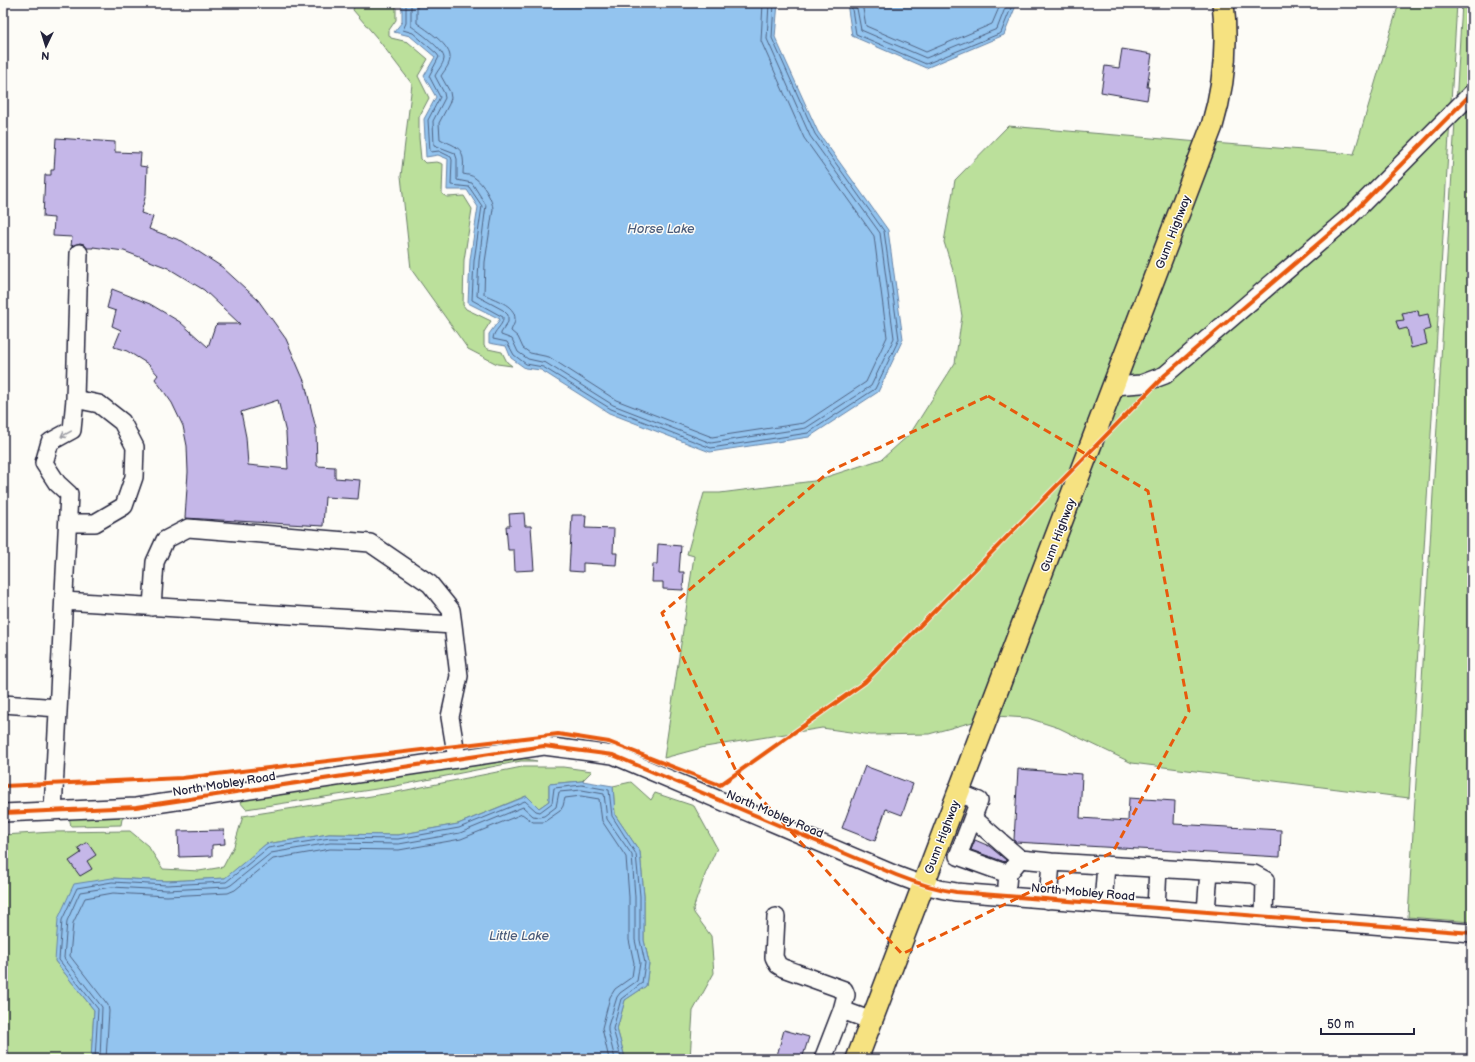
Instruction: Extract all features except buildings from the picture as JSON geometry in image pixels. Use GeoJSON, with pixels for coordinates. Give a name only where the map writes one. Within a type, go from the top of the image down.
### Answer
{"type":"FeatureCollection","features":[{"type":"Feature","properties":{"kind":"main road","name":"Gunn Highway"},"geometry":{"type":"LineString","coordinates":[[857,1059],[1175,226],[1216,114],[1225,61],[1224,3]]}},
{"type":"Feature","properties":{"kind":"street"},"geometry":{"type":"LineString","coordinates":[[1114,386],[1141,384],[1165,374],[1349,217],[1472,93]]}},
{"type":"Feature","properties":{"kind":"street"},"geometry":{"type":"LineString","coordinates":[[53,811],[69,494],[57,484],[44,463],[50,442],[72,430],[75,398],[79,253]]}},
{"type":"Feature","properties":{"kind":"street"},"geometry":{"type":"LineString","coordinates":[[68,523],[95,523],[124,506],[134,477],[134,447],[122,422],[99,404],[75,398]]}},
{"type":"Feature","properties":{"kind":"street"},"geometry":{"type":"LineString","coordinates":[[152,607],[155,562],[165,540],[188,528],[370,543],[430,584],[451,610],[459,676],[450,716],[457,759]]}},
{"type":"Feature","properties":{"kind":"street"},"geometry":{"type":"LineString","coordinates":[[64,601],[454,625]]}},
{"type":"Feature","properties":{"kind":"street"},"geometry":{"type":"LineString","coordinates":[[3,704],[58,708]]}},
{"type":"Feature","properties":{"kind":"street","name":"North Mobley Road"},"geometry":{"type":"LineString","coordinates":[[3,813],[136,807],[544,746],[613,755],[923,886],[956,892],[1048,900],[1472,933]]}},
{"type":"Feature","properties":{"kind":"street"},"geometry":{"type":"LineString","coordinates":[[958,856],[979,802],[959,793]]}},
{"type":"Feature","properties":{"kind":"street"},"geometry":{"type":"LineString","coordinates":[[973,818],[1020,859],[1254,874],[1265,880],[1264,917]]}},
{"type":"Feature","properties":{"kind":"street"},"geometry":{"type":"LineString","coordinates":[[937,850],[1008,874]]}},
{"type":"Feature","properties":{"kind":"street"},"geometry":{"type":"LineString","coordinates":[[1005,896],[1008,874],[1020,859]]}},
{"type":"Feature","properties":{"kind":"street"},"geometry":{"type":"LineString","coordinates":[[1048,900],[1051,862]]}},
{"type":"Feature","properties":{"kind":"street"},"geometry":{"type":"LineString","coordinates":[[1103,904],[1106,864]]}},
{"type":"Feature","properties":{"kind":"street"},"geometry":{"type":"LineString","coordinates":[[1156,908],[1158,868]]}},
{"type":"Feature","properties":{"kind":"street"},"geometry":{"type":"LineString","coordinates":[[1206,912],[1209,871]]}},
{"type":"Feature","properties":{"kind":"street"},"geometry":{"type":"LineString","coordinates":[[776,917],[774,957],[778,965],[844,990],[846,995],[842,1010],[823,1059]]}},
{"type":"Feature","properties":{"kind":"street"},"geometry":{"type":"LineString","coordinates":[[842,1010],[872,1021]]}},
{"type":"Feature","properties":{"kind":"highlighted area"},"geometry":{"type":"Polygon","coordinates":[[[988,396],[1148,491],[1189,711],[1113,852],[902,954],[736,771],[662,613],[830,471],[988,396]]]}},
{"type":"Feature","properties":{"kind":"green space"},"geometry":{"type":"Polygon","coordinates":[[[355,3],[396,3],[396,20],[389,30],[389,35],[391,38],[408,42],[428,59],[418,76],[429,98],[419,117],[421,159],[425,163],[437,162],[443,164],[442,194],[447,197],[464,196],[472,209],[464,260],[463,305],[466,309],[491,321],[484,332],[484,346],[488,349],[502,352],[507,362],[512,366],[497,364],[468,349],[411,269],[401,176],[412,84],[377,38],[353,10],[355,3]]]}},
{"type":"Feature","properties":{"kind":"green space"},"geometry":{"type":"Polygon","coordinates":[[[1399,3],[1457,3],[1409,798],[1132,763],[1059,728],[1028,718],[995,716],[1213,143],[1354,154],[1399,3]]]}},
{"type":"Feature","properties":{"kind":"green space"},"geometry":{"type":"Polygon","coordinates":[[[1462,3],[1472,3],[1472,922],[1408,917],[1462,3]]]}},
{"type":"Feature","properties":{"kind":"green space"},"geometry":{"type":"Polygon","coordinates":[[[1008,126],[1199,142],[980,720],[929,734],[871,735],[822,728],[705,747],[664,758],[694,556],[687,554],[704,493],[720,493],[814,481],[882,459],[910,434],[955,363],[962,316],[955,277],[944,242],[955,180],[1008,126]]]}},
{"type":"Feature","properties":{"kind":"green space"},"geometry":{"type":"Polygon","coordinates":[[[516,757],[537,761],[521,761],[396,786],[246,809],[239,801],[235,800],[126,816],[122,819],[121,825],[71,826],[69,817],[516,757]]]}},
{"type":"Feature","properties":{"kind":"green space"},"geometry":{"type":"Polygon","coordinates":[[[522,767],[563,767],[592,771],[582,781],[549,784],[549,801],[539,808],[526,796],[458,824],[398,835],[329,834],[266,844],[226,878],[167,881],[112,878],[55,961],[94,1010],[91,1059],[3,1059],[3,835],[53,832],[130,831],[148,846],[163,869],[199,871],[223,867],[234,846],[243,816],[397,792],[522,767]]]}},
{"type":"Feature","properties":{"kind":"green space"},"geometry":{"type":"Polygon","coordinates":[[[631,782],[651,800],[655,793],[694,806],[717,848],[705,875],[693,909],[694,913],[711,936],[714,973],[693,1011],[690,1059],[624,1059],[617,1029],[625,1000],[646,986],[649,963],[644,940],[644,896],[640,852],[615,815],[613,786],[631,782]]]}},
{"type":"Feature","properties":{"kind":"water","name":"Horse Lake"},"geometry":{"type":"Polygon","coordinates":[[[402,3],[778,3],[775,37],[818,132],[888,230],[903,339],[878,392],[809,437],[710,452],[609,413],[541,370],[525,368],[511,358],[506,346],[489,343],[489,334],[500,319],[468,303],[470,260],[478,207],[467,190],[447,190],[448,159],[438,155],[426,157],[424,119],[436,97],[424,76],[435,57],[410,36],[394,32],[402,22],[402,3]]]}},
{"type":"Feature","properties":{"kind":"water"},"geometry":{"type":"Polygon","coordinates":[[[847,3],[1017,3],[1004,35],[926,68],[852,36],[847,3]]]}},
{"type":"Feature","properties":{"kind":"water","name":"Little Lake"},"geometry":{"type":"Polygon","coordinates":[[[582,781],[613,786],[615,815],[640,852],[644,896],[644,940],[649,963],[646,986],[625,1000],[617,1029],[624,1059],[91,1059],[94,1010],[55,961],[58,919],[74,884],[112,878],[167,881],[225,878],[266,844],[329,834],[398,835],[458,824],[527,796],[539,808],[549,801],[549,784],[582,781]]]}},
{"type":"Feature","properties":{"kind":"cycle path"},"geometry":{"type":"LineString","coordinates":[[3,786],[182,778],[558,734],[609,742],[720,785],[865,682],[1165,375],[1349,217],[1472,93]]}},
{"type":"Feature","properties":{"kind":"cycle path"},"geometry":{"type":"LineString","coordinates":[[3,813],[136,807],[544,746],[613,755],[896,875],[941,889],[956,892],[1472,933]]}}]}
